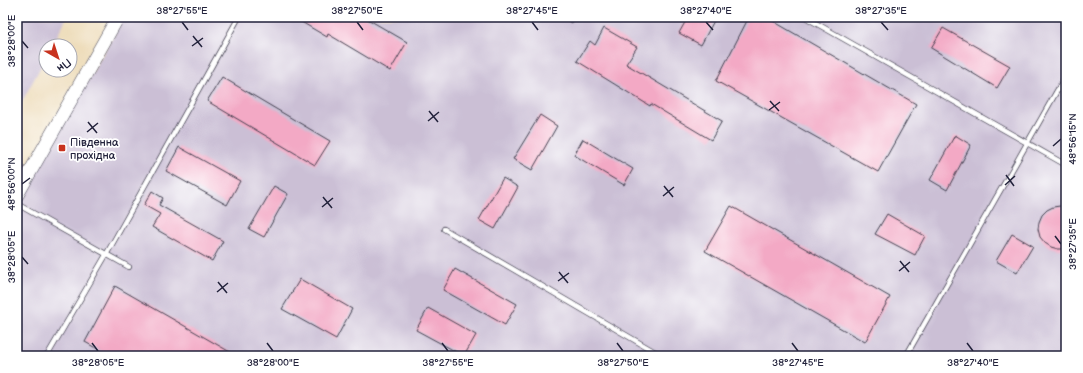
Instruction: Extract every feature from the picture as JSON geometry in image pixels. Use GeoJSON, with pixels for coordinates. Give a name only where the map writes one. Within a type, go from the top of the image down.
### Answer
{"type":"FeatureCollection","features":[{"type":"Feature","properties":{"kind":"main road"},"geometry":{"type":"LineString","coordinates":[[17,195],[118,17]]}},
{"type":"Feature","properties":{"kind":"lane"},"geometry":{"type":"LineString","coordinates":[[47,356],[106,255],[239,17]]}},
{"type":"Feature","properties":{"kind":"lane"},"geometry":{"type":"LineString","coordinates":[[805,17],[1066,166]]}},
{"type":"Feature","properties":{"kind":"lane"},"geometry":{"type":"LineString","coordinates":[[906,356],[1066,75]]}},
{"type":"Feature","properties":{"kind":"lane"},"geometry":{"type":"LineString","coordinates":[[17,204],[129,267]]}},
{"type":"Feature","properties":{"kind":"lane"},"geometry":{"type":"LineString","coordinates":[[444,229],[662,356]]}},
{"type":"Feature","properties":{"kind":"shaded area"},"geometry":{"type":"Polygon","coordinates":[[[17,17],[67,17],[56,38],[38,38],[38,72],[17,111],[17,17]]]}},
{"type":"Feature","properties":{"kind":"shaded area"},"geometry":{"type":"Polygon","coordinates":[[[124,17],[1066,17],[1066,356],[17,356],[17,205],[124,17]]]}},
{"type":"Feature","properties":{"kind":"building"},"geometry":{"type":"Polygon","coordinates":[[[293,17],[364,17],[407,42],[390,71],[328,34],[327,37],[293,17]]]}},
{"type":"Feature","properties":{"kind":"building"},"geometry":{"type":"Polygon","coordinates":[[[688,17],[716,17],[701,45],[679,33],[688,17]]]}},
{"type":"Feature","properties":{"kind":"building"},"geometry":{"type":"Polygon","coordinates":[[[749,17],[766,17],[916,104],[878,172],[716,81],[749,17]]]}},
{"type":"Feature","properties":{"kind":"building"},"geometry":{"type":"Polygon","coordinates":[[[604,28],[637,47],[626,64],[722,121],[711,140],[651,104],[650,106],[577,61],[590,41],[595,45],[604,28]]]}},
{"type":"Feature","properties":{"kind":"building"},"geometry":{"type":"Polygon","coordinates":[[[943,28],[1010,66],[997,88],[931,48],[943,28]]]}},
{"type":"Feature","properties":{"kind":"building"},"geometry":{"type":"Polygon","coordinates":[[[222,77],[330,141],[315,165],[207,101],[222,77]]]}},
{"type":"Feature","properties":{"kind":"building"},"geometry":{"type":"Polygon","coordinates":[[[540,115],[557,126],[532,170],[513,159],[540,115]]]}},
{"type":"Feature","properties":{"kind":"building"},"geometry":{"type":"Polygon","coordinates":[[[955,135],[971,145],[947,190],[930,180],[955,135]]]}},
{"type":"Feature","properties":{"kind":"building"},"geometry":{"type":"Polygon","coordinates":[[[583,139],[633,169],[624,185],[574,155],[583,139]]]}},
{"type":"Feature","properties":{"kind":"building"},"geometry":{"type":"Polygon","coordinates":[[[179,147],[240,181],[227,205],[166,171],[179,147]]]}},
{"type":"Feature","properties":{"kind":"building"},"geometry":{"type":"Polygon","coordinates":[[[503,178],[518,187],[495,229],[479,220],[503,178]]]}},
{"type":"Feature","properties":{"kind":"building"},"geometry":{"type":"Polygon","coordinates":[[[274,186],[288,194],[264,237],[249,229],[274,186]]]}},
{"type":"Feature","properties":{"kind":"building"},"geometry":{"type":"Polygon","coordinates":[[[152,191],[163,198],[159,205],[223,241],[212,261],[152,227],[160,214],[144,205],[152,191]]]}},
{"type":"Feature","properties":{"kind":"building"},"geometry":{"type":"Polygon","coordinates":[[[731,206],[890,297],[865,342],[705,251],[731,206]]]}},
{"type":"Feature","properties":{"kind":"building"},"geometry":{"type":"Polygon","coordinates":[[[1066,206],[1066,249],[1051,247],[1045,243],[1040,237],[1038,229],[1042,215],[1053,207],[1066,206]]]}},
{"type":"Feature","properties":{"kind":"building"},"geometry":{"type":"Polygon","coordinates":[[[887,214],[925,236],[915,255],[875,234],[887,214]]]}},
{"type":"Feature","properties":{"kind":"building"},"geometry":{"type":"Polygon","coordinates":[[[1012,234],[1033,246],[1017,273],[996,261],[1012,234]]]}},
{"type":"Feature","properties":{"kind":"building"},"geometry":{"type":"Polygon","coordinates":[[[455,269],[517,304],[505,325],[443,290],[455,269]]]}},
{"type":"Feature","properties":{"kind":"building"},"geometry":{"type":"Polygon","coordinates":[[[300,279],[352,309],[336,339],[282,309],[300,279]]]}},
{"type":"Feature","properties":{"kind":"building"},"geometry":{"type":"Polygon","coordinates":[[[115,286],[237,356],[110,356],[85,342],[115,286]]]}},
{"type":"Feature","properties":{"kind":"building"},"geometry":{"type":"Polygon","coordinates":[[[428,308],[476,335],[464,356],[416,330],[428,308]]]}},
{"type":"Feature","properties":{"kind":"place","name":"Південна прохідна"},"geometry":{"type":"Point","coordinates":[62,148]}}]}
